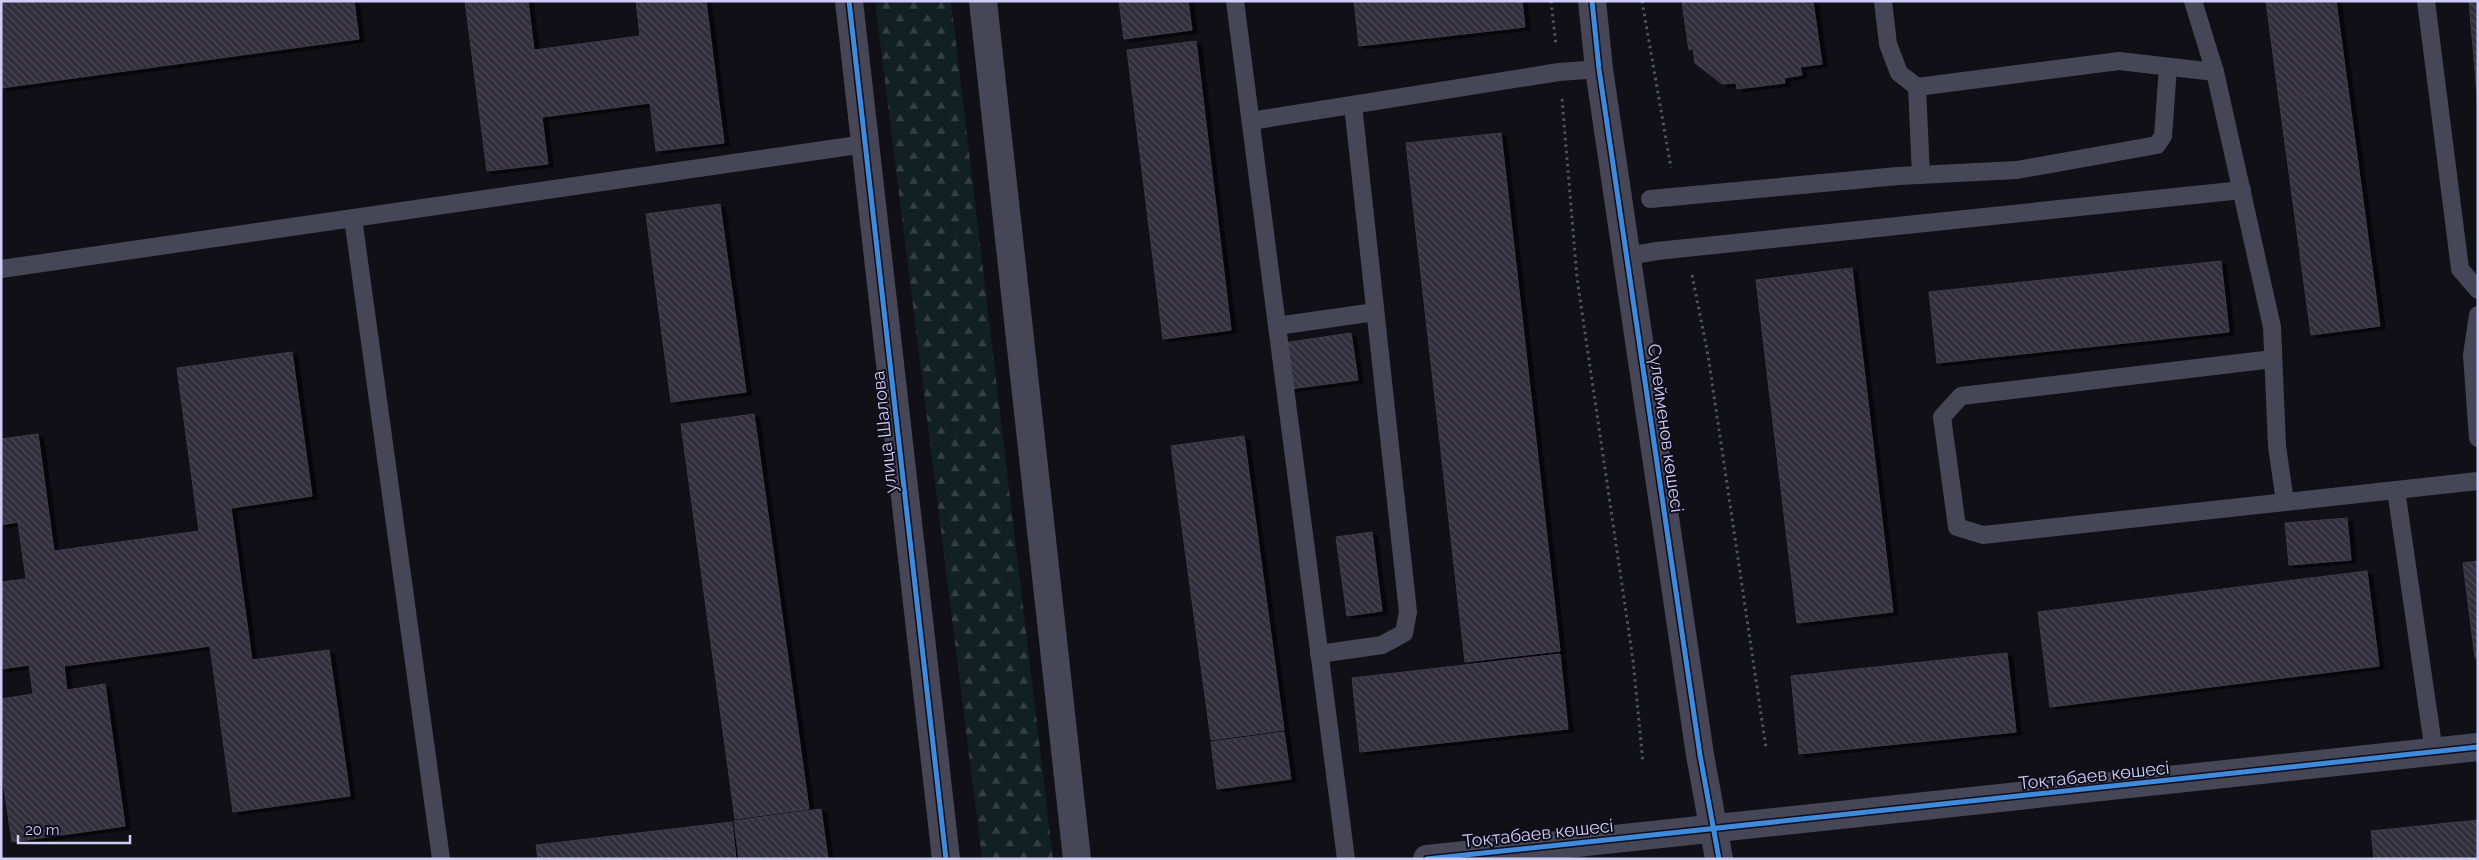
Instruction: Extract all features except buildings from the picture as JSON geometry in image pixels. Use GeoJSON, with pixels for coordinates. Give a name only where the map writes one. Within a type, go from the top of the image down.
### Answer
{"type":"FeatureCollection","features":[{"type":"Feature","properties":{"kind":"street","name":"улица Шалова"},"geometry":{"type":"LineString","coordinates":[[849,1],[946,859]]}},
{"type":"Feature","properties":{"kind":"street"},"geometry":{"type":"LineString","coordinates":[[982,1],[1076,859]]}},
{"type":"Feature","properties":{"kind":"street","name":"Сүлейменов көшесі"},"geometry":{"type":"LineString","coordinates":[[1592,1],[1599,69],[1700,755],[1719,859]]}},
{"type":"Feature","properties":{"kind":"street","name":"Тоқтабаев көшесі"},"geometry":{"type":"LineString","coordinates":[[1427,859],[2478,747]]}},
{"type":"Feature","properties":{"kind":"lane"},"geometry":{"type":"LineString","coordinates":[[1235,1],[1346,859]]}},
{"type":"Feature","properties":{"kind":"lane"},"geometry":{"type":"LineString","coordinates":[[1883,1],[1888,44],[1899,73],[1918,87],[2119,61],[2215,72]]}},
{"type":"Feature","properties":{"kind":"lane"},"geometry":{"type":"LineString","coordinates":[[2193,1],[2215,72],[2272,327],[2277,446],[2285,502]]}},
{"type":"Feature","properties":{"kind":"lane"},"geometry":{"type":"LineString","coordinates":[[2426,1],[2460,269],[2478,290]]}},
{"type":"Feature","properties":{"kind":"lane"},"geometry":{"type":"LineString","coordinates":[[1650,198],[1921,175],[2017,170],[2157,145],[2163,136],[2168,67]]}},
{"type":"Feature","properties":{"kind":"lane"},"geometry":{"type":"LineString","coordinates":[[1250,121],[1560,72],[1599,69]]}},
{"type":"Feature","properties":{"kind":"lane"},"geometry":{"type":"LineString","coordinates":[[1918,87],[1921,175]]}},
{"type":"Feature","properties":{"kind":"lane"},"geometry":{"type":"LineString","coordinates":[[1319,654],[1382,645],[1404,633],[1408,612],[1353,105]]}},
{"type":"Feature","properties":{"kind":"lane"},"geometry":{"type":"LineString","coordinates":[[1,269],[865,144]]}},
{"type":"Feature","properties":{"kind":"lane"},"geometry":{"type":"LineString","coordinates":[[1627,256],[2242,190]]}},
{"type":"Feature","properties":{"kind":"lane"},"geometry":{"type":"LineString","coordinates":[[353,218],[441,859]]}},
{"type":"Feature","properties":{"kind":"lane"},"geometry":{"type":"LineString","coordinates":[[1277,326],[1375,312]]}},
{"type":"Feature","properties":{"kind":"lane"},"geometry":{"type":"LineString","coordinates":[[2478,315],[2472,355],[2478,438]]}},
{"type":"Feature","properties":{"kind":"lane"},"geometry":{"type":"LineString","coordinates":[[2273,359],[1961,396],[1942,417],[1957,527],[1983,535],[2478,481]]}},
{"type":"Feature","properties":{"kind":"lane"},"geometry":{"type":"LineString","coordinates":[[2396,490],[2434,752]]}},
{"type":"Feature","properties":{"kind":"path"},"geometry":{"type":"LineString","coordinates":[[1551,1],[1560,72],[1577,278],[1632,660],[1643,763]]}},
{"type":"Feature","properties":{"kind":"path"},"geometry":{"type":"LineString","coordinates":[[1642,1],[1676,196]]}},
{"type":"Feature","properties":{"kind":"path"},"geometry":{"type":"LineString","coordinates":[[1686,250],[1708,355],[1766,748]]}},
{"type":"Feature","properties":{"kind":"green space"},"geometry":{"type":"Polygon","coordinates":[[[875,1],[951,1],[1053,859],[982,859],[875,1]]]}},
{"type":"Feature","properties":{"kind":"cycle path"},"geometry":{"type":"LineString","coordinates":[[849,1],[946,859]]}},
{"type":"Feature","properties":{"kind":"cycle path"},"geometry":{"type":"LineString","coordinates":[[1592,1],[1599,69],[1700,755],[1719,859]]}},
{"type":"Feature","properties":{"kind":"cycle path"},"geometry":{"type":"LineString","coordinates":[[1427,859],[2478,747]]}}]}
